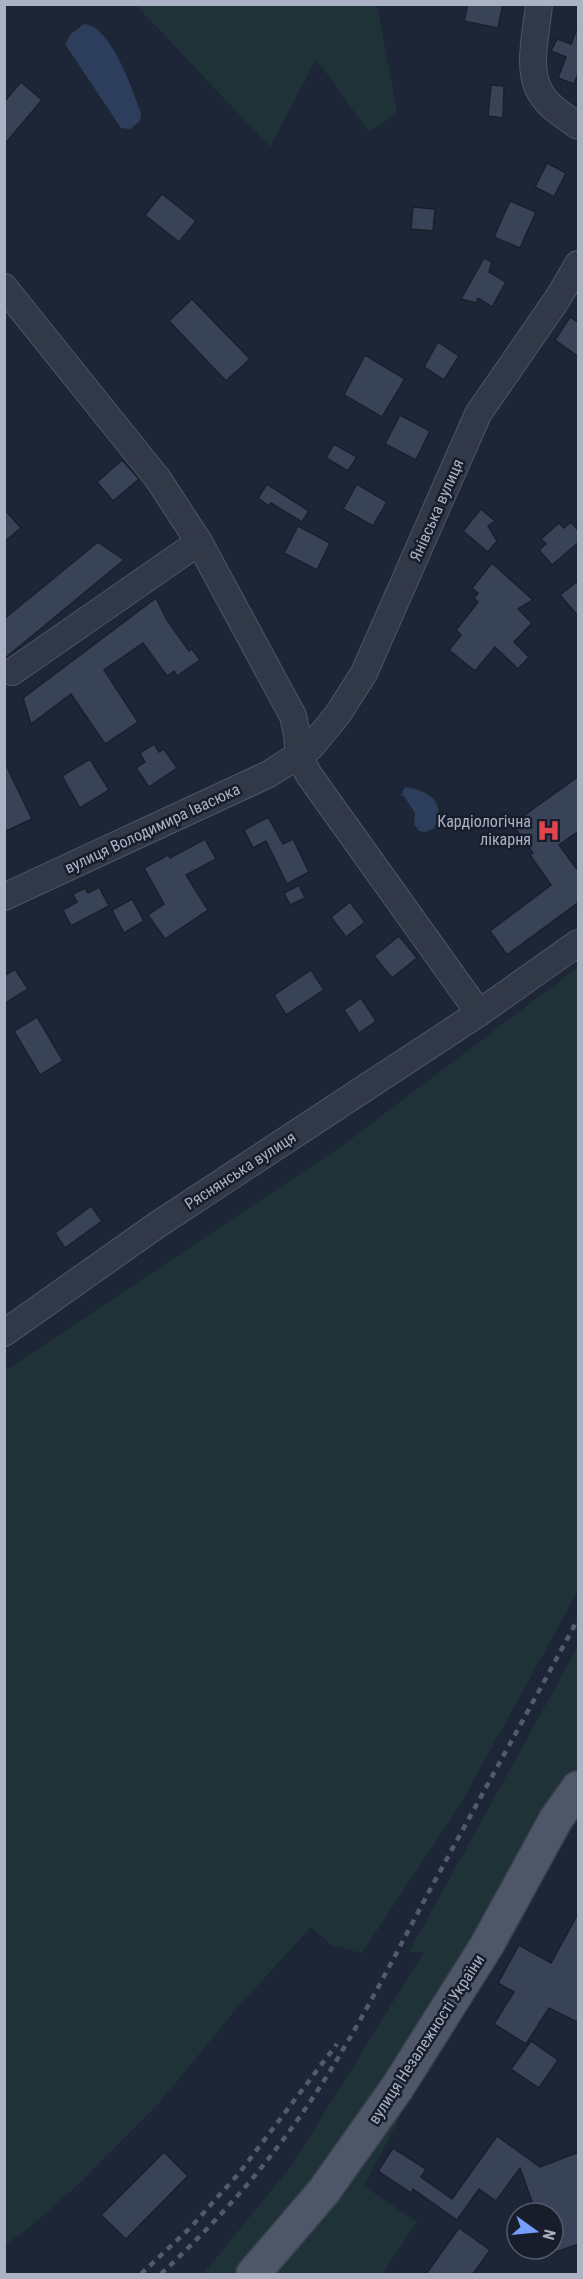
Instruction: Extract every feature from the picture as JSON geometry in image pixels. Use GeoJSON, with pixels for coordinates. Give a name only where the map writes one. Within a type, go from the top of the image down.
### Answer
{"type":"FeatureCollection","features":[{"type":"Feature","properties":{"kind":"main road","name":"вулиця Незалежності України"},"geometry":{"type":"LineString","coordinates":[[253,2274],[324,2191],[397,2088],[487,1945],[556,1819],[579,1788]]}},
{"type":"Feature","properties":{"kind":"street"},"geometry":{"type":"LineString","coordinates":[[539,4],[533,69],[540,92],[552,107],[579,126]]}},
{"type":"Feature","properties":{"kind":"street","name":"Янівська вулиця"},"geometry":{"type":"LineString","coordinates":[[299,756],[311,747],[338,714],[364,673],[478,414],[579,264]]}},
{"type":"Feature","properties":{"kind":"street"},"geometry":{"type":"LineString","coordinates":[[4,287],[158,479],[199,542],[293,716],[299,756],[309,775],[479,1013]]}},
{"type":"Feature","properties":{"kind":"street"},"geometry":{"type":"LineString","coordinates":[[12,672],[199,542]]}},
{"type":"Feature","properties":{"kind":"street","name":"вулиця Володимира Івасюка"},"geometry":{"type":"LineString","coordinates":[[4,897],[269,774],[299,756]]}},
{"type":"Feature","properties":{"kind":"street","name":"Ряснянська вулиця"},"geometry":{"type":"LineString","coordinates":[[4,1333],[157,1225],[479,1013],[579,943]]}},
{"type":"Feature","properties":{"kind":"green space"},"geometry":{"type":"Polygon","coordinates":[[[136,5],[377,5],[397,112],[369,132],[316,59],[270,147],[136,5]]]}},
{"type":"Feature","properties":{"kind":"green space"},"geometry":{"type":"Polygon","coordinates":[[[578,967],[578,1591],[460,1805],[362,1953],[331,1945],[311,1927],[238,2007],[158,2104],[79,2184],[24,2232],[5,2245],[5,1371],[343,1145],[578,967]]]}},
{"type":"Feature","properties":{"kind":"green space"},"geometry":{"type":"Polygon","coordinates":[[[578,1646],[578,1775],[376,2099],[399,2119],[364,2186],[417,2222],[382,2274],[203,2274],[292,2165],[424,1952],[409,1952],[578,1646]]]}},
{"type":"Feature","properties":{"kind":"water"},"geometry":{"type":"Polygon","coordinates":[[[84,24],[94,28],[103,36],[120,61],[141,113],[140,121],[130,129],[121,128],[65,44],[71,34],[84,24]]]}},
{"type":"Feature","properties":{"kind":"water"},"geometry":{"type":"Polygon","coordinates":[[[405,787],[422,791],[434,799],[437,805],[438,820],[434,829],[419,831],[414,824],[415,813],[401,795],[405,787]]]}},
{"type":"Feature","properties":{"kind":"building"},"geometry":{"type":"Polygon","coordinates":[[[468,4],[503,4],[498,28],[464,21],[468,4]]]}},
{"type":"Feature","properties":{"kind":"building"},"geometry":{"type":"Polygon","coordinates":[[[577,28],[579,71],[574,84],[558,78],[566,57],[551,51],[557,39],[571,44],[577,28]]]}},
{"type":"Feature","properties":{"kind":"building"},"geometry":{"type":"Polygon","coordinates":[[[21,82],[42,100],[4,145],[4,102],[21,82]]]}},
{"type":"Feature","properties":{"kind":"building"},"geometry":{"type":"Polygon","coordinates":[[[491,85],[504,86],[503,118],[488,116],[491,85]]]}},
{"type":"Feature","properties":{"kind":"building"},"geometry":{"type":"Polygon","coordinates":[[[547,163],[566,173],[554,197],[535,187],[547,163]]]}},
{"type":"Feature","properties":{"kind":"building"},"geometry":{"type":"Polygon","coordinates":[[[162,194],[196,221],[179,242],[145,215],[162,194]]]}},
{"type":"Feature","properties":{"kind":"building"},"geometry":{"type":"Polygon","coordinates":[[[510,201],[536,212],[520,248],[494,237],[510,201]]]}},
{"type":"Feature","properties":{"kind":"building"},"geometry":{"type":"Polygon","coordinates":[[[413,207],[435,209],[433,231],[411,229],[413,207]]]}},
{"type":"Feature","properties":{"kind":"building"},"geometry":{"type":"Polygon","coordinates":[[[484,258],[492,262],[489,272],[506,282],[492,307],[478,298],[476,303],[461,299],[484,258]]]}},
{"type":"Feature","properties":{"kind":"building"},"geometry":{"type":"Polygon","coordinates":[[[192,299],[250,359],[226,381],[169,321],[192,299]]]}},
{"type":"Feature","properties":{"kind":"building"},"geometry":{"type":"Polygon","coordinates":[[[570,317],[579,323],[579,357],[555,340],[570,317]]]}},
{"type":"Feature","properties":{"kind":"building"},"geometry":{"type":"Polygon","coordinates":[[[438,342],[459,356],[444,380],[424,367],[438,342]]]}},
{"type":"Feature","properties":{"kind":"building"},"geometry":{"type":"Polygon","coordinates":[[[365,355],[405,379],[382,417],[344,395],[365,355]]]}},
{"type":"Feature","properties":{"kind":"building"},"geometry":{"type":"Polygon","coordinates":[[[400,415],[430,431],[416,460],[385,444],[400,415]]]}},
{"type":"Feature","properties":{"kind":"building"},"geometry":{"type":"Polygon","coordinates":[[[334,444],[357,457],[348,471],[326,458],[334,444]]]}},
{"type":"Feature","properties":{"kind":"building"},"geometry":{"type":"Polygon","coordinates":[[[122,460],[139,479],[113,501],[97,482],[122,460]]]}},
{"type":"Feature","properties":{"kind":"building"},"geometry":{"type":"Polygon","coordinates":[[[267,484],[309,511],[302,522],[271,503],[269,506],[258,498],[267,484]]]}},
{"type":"Feature","properties":{"kind":"building"},"geometry":{"type":"Polygon","coordinates":[[[357,484],[387,502],[373,526],[343,509],[357,484]]]}},
{"type":"Feature","properties":{"kind":"building"},"geometry":{"type":"Polygon","coordinates":[[[4,509],[21,528],[4,542],[4,509]]]}},
{"type":"Feature","properties":{"kind":"building"},"geometry":{"type":"Polygon","coordinates":[[[481,509],[495,521],[488,526],[497,541],[488,552],[463,531],[481,509]]]}},
{"type":"Feature","properties":{"kind":"building"},"geometry":{"type":"Polygon","coordinates":[[[571,522],[579,531],[579,542],[552,565],[539,550],[546,544],[541,539],[559,523],[564,528],[571,522]]]}},
{"type":"Feature","properties":{"kind":"building"},"geometry":{"type":"Polygon","coordinates":[[[298,526],[330,543],[317,570],[284,553],[298,526]]]}},
{"type":"Feature","properties":{"kind":"building"},"geometry":{"type":"Polygon","coordinates":[[[98,542],[124,560],[4,659],[4,619],[98,542]]]}},
{"type":"Feature","properties":{"kind":"building"},"geometry":{"type":"Polygon","coordinates":[[[492,563],[533,600],[518,609],[532,623],[514,642],[529,657],[518,669],[495,647],[475,671],[449,650],[461,635],[456,630],[478,602],[474,598],[478,593],[472,588],[492,563]]]}},
{"type":"Feature","properties":{"kind":"building"},"geometry":{"type":"Polygon","coordinates":[[[579,580],[579,617],[560,595],[579,580]]]}},
{"type":"Feature","properties":{"kind":"building"},"geometry":{"type":"Polygon","coordinates":[[[156,598],[167,620],[189,651],[192,649],[200,660],[177,676],[174,671],[167,676],[143,643],[104,670],[138,722],[105,744],[71,694],[31,724],[23,698],[156,598]]]}},
{"type":"Feature","properties":{"kind":"building"},"geometry":{"type":"Polygon","coordinates":[[[154,744],[159,752],[164,749],[177,768],[149,787],[136,768],[145,762],[140,753],[154,744]]]}},
{"type":"Feature","properties":{"kind":"building"},"geometry":{"type":"Polygon","coordinates":[[[90,759],[109,790],[80,808],[62,776],[90,759]]]}},
{"type":"Feature","properties":{"kind":"building"},"geometry":{"type":"Polygon","coordinates":[[[4,761],[32,819],[4,832],[4,761]]]}},
{"type":"Feature","properties":{"kind":"building"},"geometry":{"type":"Polygon","coordinates":[[[579,776],[579,831],[559,845],[579,872],[579,902],[507,955],[490,931],[551,885],[530,855],[533,853],[512,824],[579,776]]]}},
{"type":"Feature","properties":{"kind":"building"},"geometry":{"type":"Polygon","coordinates":[[[268,817],[283,844],[293,839],[309,872],[287,884],[266,841],[253,848],[244,830],[268,817]]]}},
{"type":"Feature","properties":{"kind":"building"},"geometry":{"type":"Polygon","coordinates":[[[205,839],[216,859],[186,875],[208,910],[165,939],[148,915],[164,904],[144,868],[168,855],[170,858],[205,839]]]}},
{"type":"Feature","properties":{"kind":"building"},"geometry":{"type":"Polygon","coordinates":[[[299,885],[305,898],[290,905],[284,893],[299,885]]]}},
{"type":"Feature","properties":{"kind":"building"},"geometry":{"type":"Polygon","coordinates":[[[99,887],[109,906],[71,926],[63,910],[77,902],[73,894],[85,888],[88,893],[99,887]]]}},
{"type":"Feature","properties":{"kind":"building"},"geometry":{"type":"Polygon","coordinates":[[[132,899],[144,921],[124,933],[112,910],[132,899]]]}},
{"type":"Feature","properties":{"kind":"building"},"geometry":{"type":"Polygon","coordinates":[[[350,902],[365,922],[346,937],[331,917],[350,902]]]}},
{"type":"Feature","properties":{"kind":"building"},"geometry":{"type":"Polygon","coordinates":[[[399,936],[417,958],[392,978],[374,956],[399,936]]]}},
{"type":"Feature","properties":{"kind":"building"},"geometry":{"type":"Polygon","coordinates":[[[15,969],[28,989],[4,1004],[4,976],[15,969]]]}},
{"type":"Feature","properties":{"kind":"building"},"geometry":{"type":"Polygon","coordinates":[[[311,970],[324,990],[286,1015],[274,995],[311,970]]]}},
{"type":"Feature","properties":{"kind":"building"},"geometry":{"type":"Polygon","coordinates":[[[361,998],[376,1021],[359,1033],[344,1010],[361,998]]]}},
{"type":"Feature","properties":{"kind":"building"},"geometry":{"type":"Polygon","coordinates":[[[37,1017],[63,1061],[40,1075],[14,1031],[37,1017]]]}},
{"type":"Feature","properties":{"kind":"building"},"geometry":{"type":"Polygon","coordinates":[[[91,1206],[102,1221],[65,1248],[55,1233],[91,1206]]]}},
{"type":"Feature","properties":{"kind":"building"},"geometry":{"type":"Polygon","coordinates":[[[579,1912],[579,2023],[549,2008],[526,2044],[494,2024],[514,1992],[498,1983],[519,1945],[551,1963],[579,1912]]]}},
{"type":"Feature","properties":{"kind":"building"},"geometry":{"type":"Polygon","coordinates":[[[531,2041],[558,2060],[539,2088],[511,2069],[531,2041]]]}},
{"type":"Feature","properties":{"kind":"building"},"geometry":{"type":"Polygon","coordinates":[[[497,2136],[540,2167],[579,2152],[579,2244],[565,2249],[565,2201],[532,2201],[520,2168],[496,2201],[479,2189],[457,2220],[413,2189],[411,2193],[378,2171],[393,2148],[426,2169],[421,2177],[452,2199],[497,2136]]]}},
{"type":"Feature","properties":{"kind":"building"},"geometry":{"type":"Polygon","coordinates":[[[164,2152],[188,2176],[126,2239],[101,2215],[164,2152]]]}},
{"type":"Feature","properties":{"kind":"building"},"geometry":{"type":"Polygon","coordinates":[[[459,2228],[490,2250],[473,2274],[426,2274],[459,2228]]]}},
{"type":"Feature","properties":{"kind":"railway"},"geometry":{"type":"LineString","coordinates":[[161,2274],[213,2223],[261,2168],[291,2129],[330,2071],[366,2010],[578,1619]]}},
{"type":"Feature","properties":{"kind":"railway"},"geometry":{"type":"LineString","coordinates":[[141,2274],[191,2227],[240,2172],[337,2044]]}},
{"type":"Feature","properties":{"kind":"place","name":"Кардіологічна лікарня"},"geometry":{"type":"Point","coordinates":[549,830]}}]}
